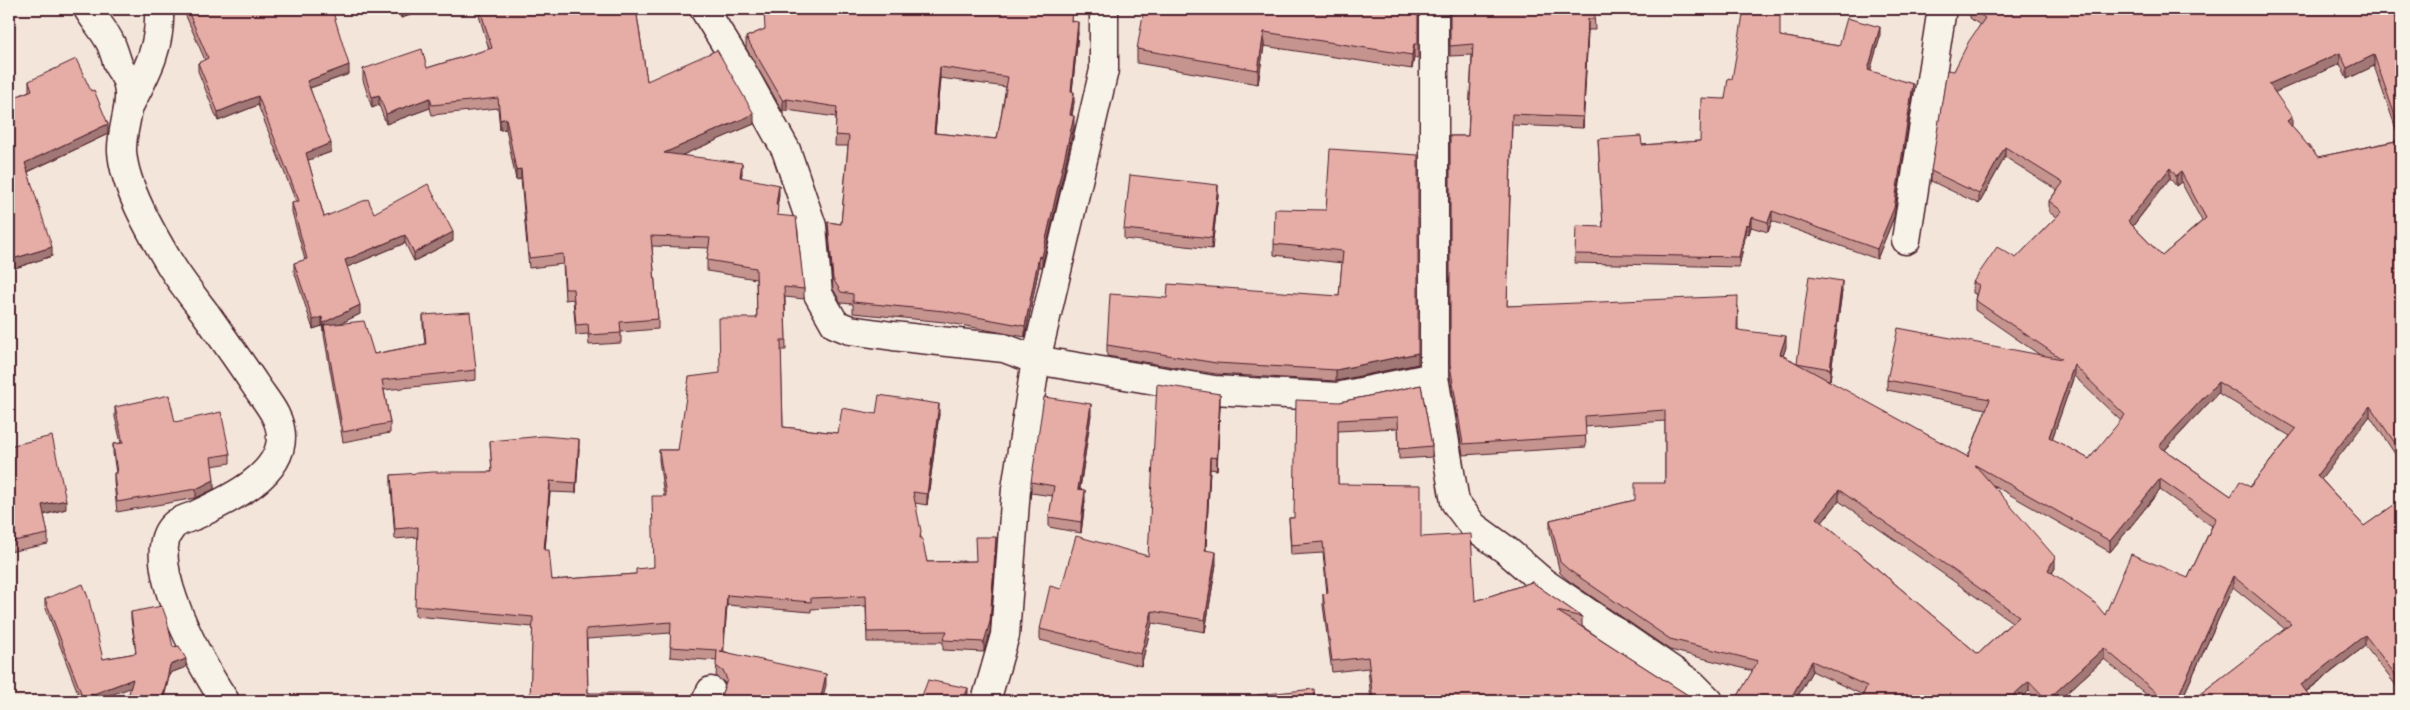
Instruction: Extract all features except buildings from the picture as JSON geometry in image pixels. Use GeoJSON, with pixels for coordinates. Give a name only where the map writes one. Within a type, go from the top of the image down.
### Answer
{"type":"FeatureCollection","features":[{"type":"Feature","properties":{"kind":"street"},"geometry":{"type":"LineString","coordinates":[[88,9],[110,42],[127,82],[129,106]]}},
{"type":"Feature","properties":{"kind":"street"},"geometry":{"type":"LineString","coordinates":[[159,9],[160,27],[153,59],[129,106],[123,134],[125,168],[145,220],[172,266],[227,342],[278,420],[281,436],[276,457],[263,476],[217,505],[171,527],[165,543],[164,567],[170,592],[180,617],[224,701]]}},
{"type":"Feature","properties":{"kind":"street"},"geometry":{"type":"LineString","coordinates":[[704,9],[723,38],[786,150],[812,226],[818,294],[836,324],[850,330],[1004,348],[1036,360],[1214,390],[1337,396],[1434,377]]}},
{"type":"Feature","properties":{"kind":"street"},"geometry":{"type":"LineString","coordinates":[[986,701],[1005,635],[1016,489],[1036,360],[1104,70],[1104,9]]}},
{"type":"Feature","properties":{"kind":"street"},"geometry":{"type":"LineString","coordinates":[[1434,9],[1434,377],[1455,502],[1473,526],[1506,550],[1543,582],[1692,684],[1709,701]]}},
{"type":"Feature","properties":{"kind":"street"},"geometry":{"type":"LineString","coordinates":[[1906,240],[1941,15],[1940,9]]}}]}
